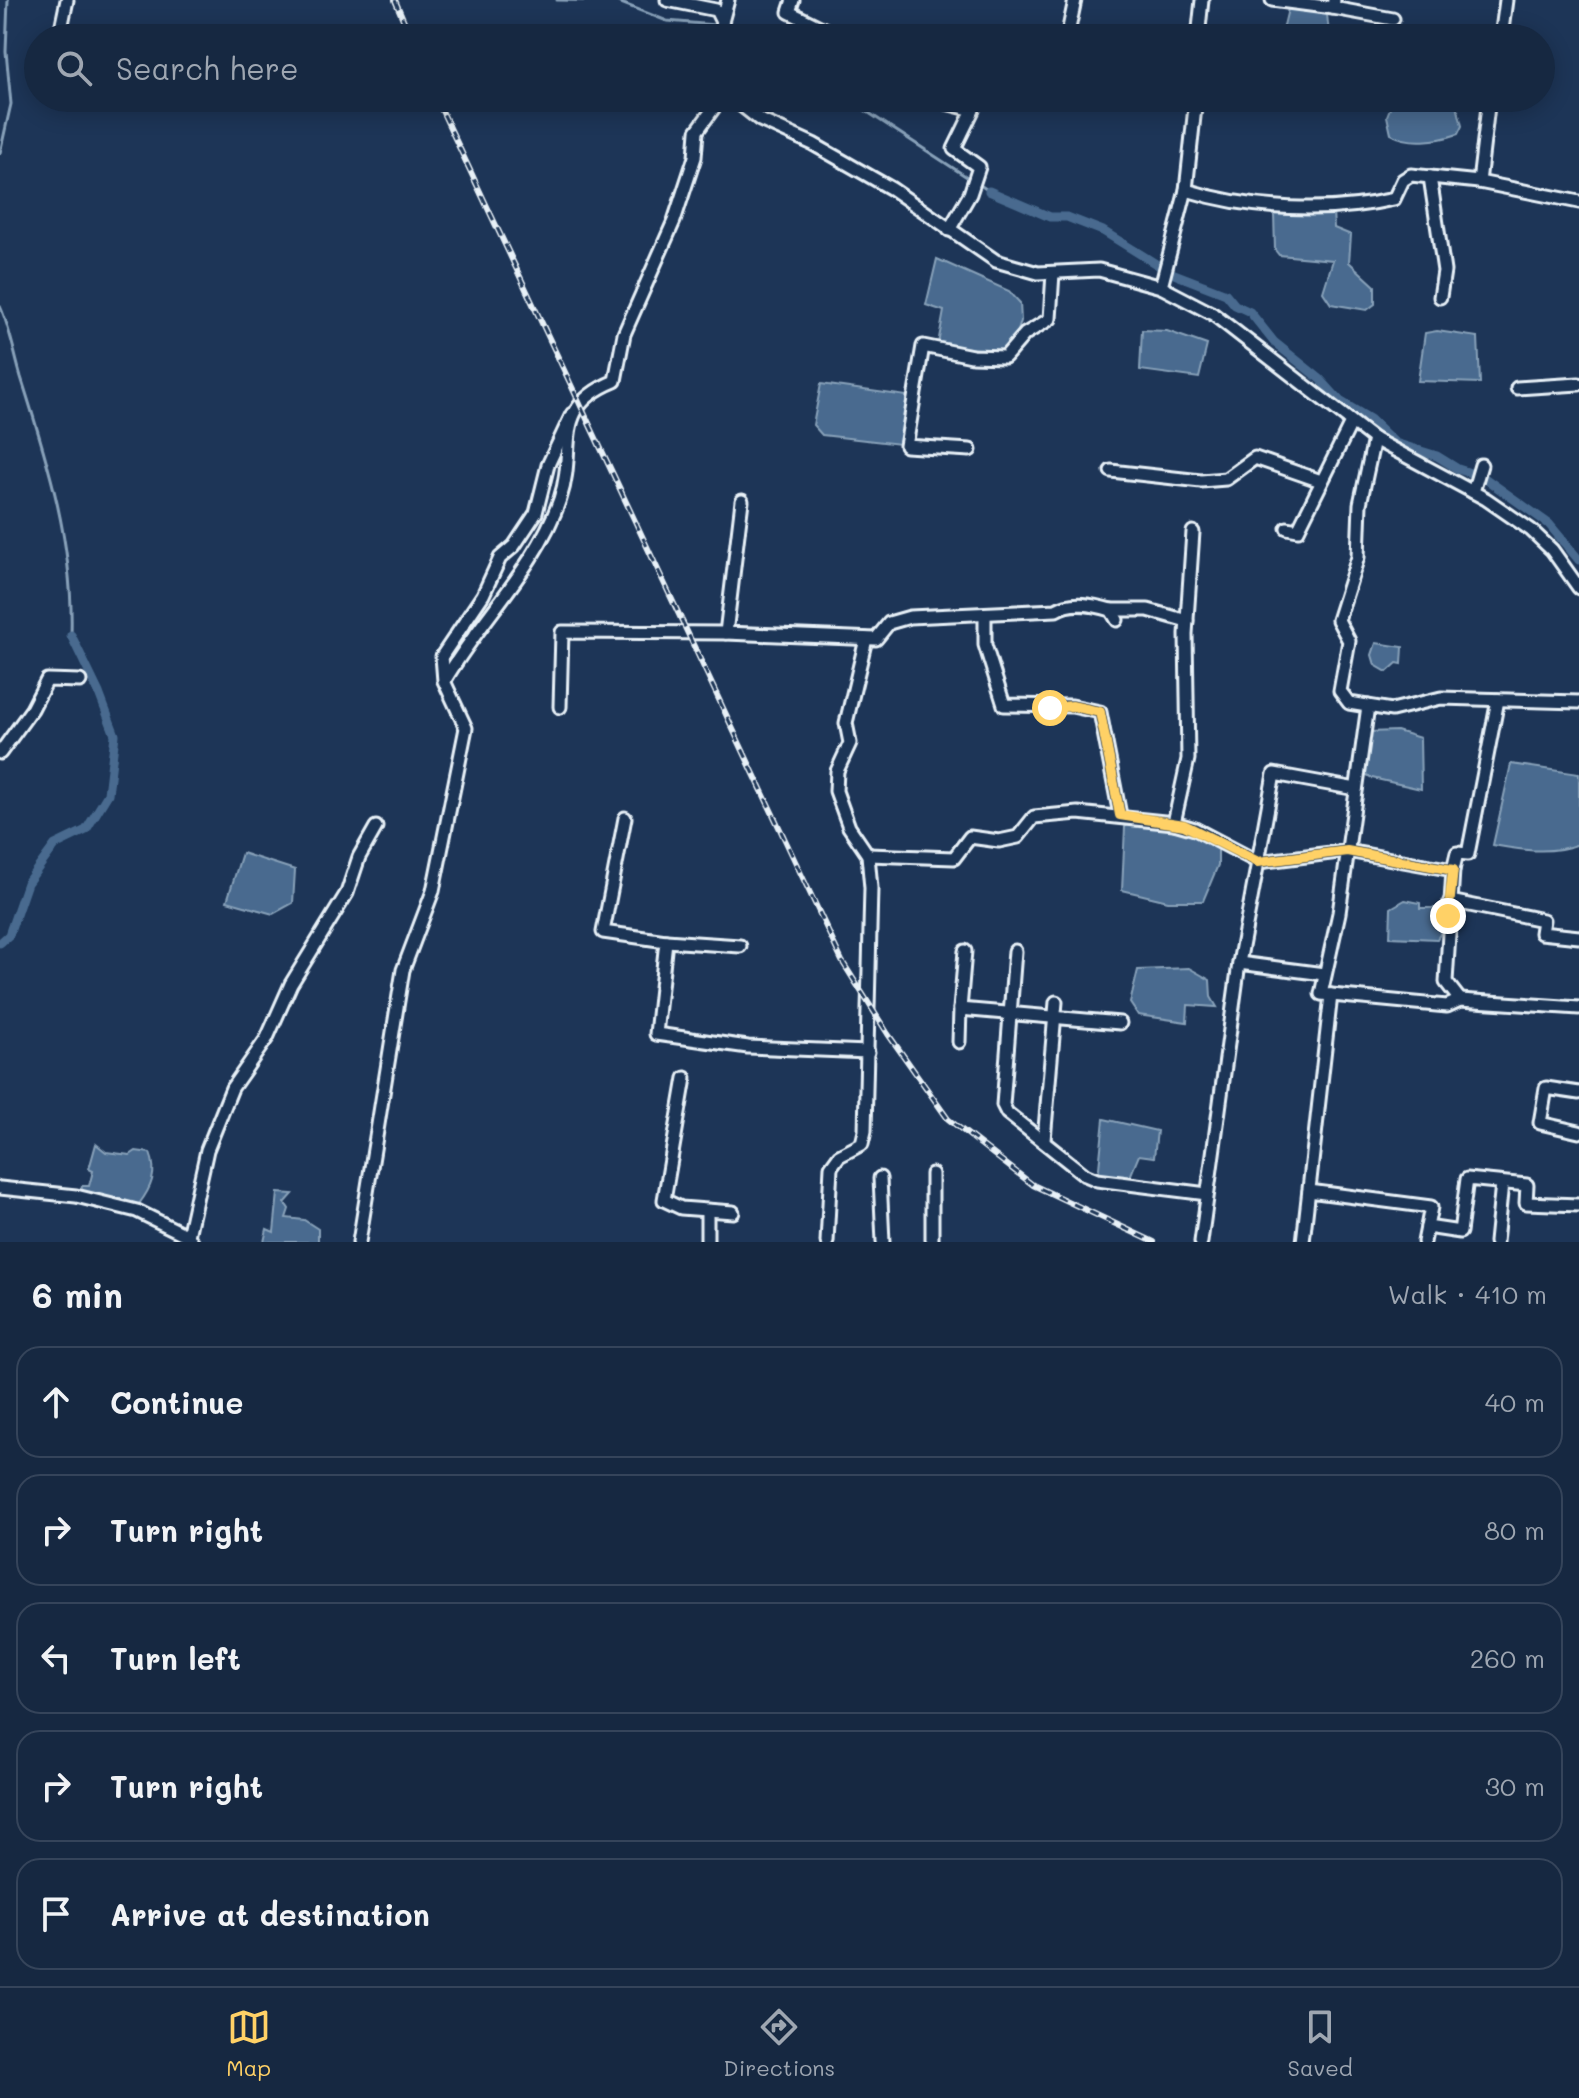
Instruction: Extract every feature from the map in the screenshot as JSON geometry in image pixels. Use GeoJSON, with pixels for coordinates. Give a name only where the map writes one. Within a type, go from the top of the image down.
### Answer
{"type":"FeatureCollection","features":[{"type":"Feature","properties":{"kind":"street"},"geometry":{"type":"LineString","coordinates":[[62,24],[67,0]]}},
{"type":"Feature","properties":{"kind":"street"},"geometry":{"type":"LineString","coordinates":[[667,0],[716,10],[722,22]]}},
{"type":"Feature","properties":{"kind":"street"},"geometry":{"type":"LineString","coordinates":[[722,22],[728,0]]}},
{"type":"Feature","properties":{"kind":"street"},"geometry":{"type":"LineString","coordinates":[[793,0],[789,12],[813,24]]}},
{"type":"Feature","properties":{"kind":"street"},"geometry":{"type":"LineString","coordinates":[[1070,24],[1075,0]]}},
{"type":"Feature","properties":{"kind":"street"},"geometry":{"type":"LineString","coordinates":[[1199,24],[1202,0]]}},
{"type":"Feature","properties":{"kind":"street"},"geometry":{"type":"LineString","coordinates":[[1272,0],[1334,4],[1393,19]]}},
{"type":"Feature","properties":{"kind":"street"},"geometry":{"type":"LineString","coordinates":[[1503,24],[1506,0]]}},
{"type":"Feature","properties":{"kind":"street"},"geometry":{"type":"LineString","coordinates":[[359,1242],[403,970],[433,891],[466,728],[444,681],[442,656],[483,595],[500,558],[514,546],[536,513],[548,465],[572,414],[594,389],[615,381],[624,334],[674,221],[695,157],[697,131],[711,112]]}},
{"type":"Feature","properties":{"kind":"street"},"geometry":{"type":"LineString","coordinates":[[750,112],[892,189],[996,261],[1015,268],[1053,273],[1099,270],[1161,287],[1213,314],[1374,439],[1473,492],[1531,530],[1552,550],[1579,588]]}},
{"type":"Feature","properties":{"kind":"street"},"geometry":{"type":"LineString","coordinates":[[949,230],[970,194],[979,167],[954,149],[972,112]]}},
{"type":"Feature","properties":{"kind":"street"},"geometry":{"type":"LineString","coordinates":[[1161,287],[1186,190],[1194,112]]}},
{"type":"Feature","properties":{"kind":"street"},"geometry":{"type":"LineString","coordinates":[[1479,182],[1487,112]]}},
{"type":"Feature","properties":{"kind":"street"},"geometry":{"type":"LineString","coordinates":[[1186,190],[1230,202],[1344,206],[1394,199],[1407,177],[1430,177],[1479,182],[1579,202]]}},
{"type":"Feature","properties":{"kind":"street"},"geometry":{"type":"LineString","coordinates":[[1430,177],[1444,271],[1440,297]]}},
{"type":"Feature","properties":{"kind":"street"},"geometry":{"type":"LineString","coordinates":[[970,450],[906,446],[923,346],[972,356],[1005,357],[1025,334],[1050,319],[1053,273]]}},
{"type":"Feature","properties":{"kind":"street"},"geometry":{"type":"LineString","coordinates":[[1517,388],[1579,384]]}},
{"type":"Feature","properties":{"kind":"street"},"geometry":{"type":"LineString","coordinates":[[444,681],[468,641],[537,547],[561,498],[572,414]]}},
{"type":"Feature","properties":{"kind":"street"},"geometry":{"type":"LineString","coordinates":[[1287,528],[1298,530],[1351,423]]}},
{"type":"Feature","properties":{"kind":"street"},"geometry":{"type":"LineString","coordinates":[[1374,439],[1360,504],[1358,557],[1338,620],[1349,641],[1340,691],[1349,703],[1392,710],[1441,698],[1579,702]]}},
{"type":"Feature","properties":{"kind":"street"},"geometry":{"type":"LineString","coordinates":[[1111,471],[1201,481],[1226,479],[1255,458],[1321,481]]}},
{"type":"Feature","properties":{"kind":"street"},"geometry":{"type":"LineString","coordinates":[[1473,492],[1481,465]]}},
{"type":"Feature","properties":{"kind":"street"},"geometry":{"type":"LineString","coordinates":[[726,633],[742,501]]}},
{"type":"Feature","properties":{"kind":"street"},"geometry":{"type":"LineString","coordinates":[[1174,823],[1188,759],[1187,621],[1193,532]]}},
{"type":"Feature","properties":{"kind":"street"},"geometry":{"type":"LineString","coordinates":[[560,707],[562,632],[726,633],[876,639],[889,623],[910,617],[1056,610],[1065,605],[1114,615],[1148,610],[1187,621]]}},
{"type":"Feature","properties":{"kind":"street"},"geometry":{"type":"LineString","coordinates":[[985,614],[985,645],[1004,705],[1072,706],[1100,712],[1120,815]]}},
{"type":"Feature","properties":{"kind":"street"},"geometry":{"type":"LineString","coordinates":[[827,1242],[831,1167],[839,1156],[862,1144],[868,1052],[871,935],[868,855],[849,827],[836,791],[837,771],[850,743],[846,723],[866,639]]}},
{"type":"Feature","properties":{"kind":"street"},"geometry":{"type":"LineString","coordinates":[[0,753],[32,709],[47,680],[80,681]]}},
{"type":"Feature","properties":{"kind":"street"},"geometry":{"type":"LineString","coordinates":[[1460,1000],[1446,982],[1453,870],[1457,853],[1468,854],[1498,700]]}},
{"type":"Feature","properties":{"kind":"street"},"geometry":{"type":"LineString","coordinates":[[1368,706],[1339,913],[1321,994],[1447,1006],[1460,1000],[1579,1008],[1579,1002]]}},
{"type":"Feature","properties":{"kind":"street"},"geometry":{"type":"LineString","coordinates":[[1201,1242],[1239,963],[1274,774],[1356,789]]}},
{"type":"Feature","properties":{"kind":"street"},"geometry":{"type":"LineString","coordinates":[[868,855],[954,858],[967,838],[999,841],[1018,837],[1034,817],[1078,813],[1174,823],[1195,829],[1258,862],[1347,851],[1453,870]]}},
{"type":"Feature","properties":{"kind":"street"},"geometry":{"type":"LineString","coordinates":[[625,818],[603,932],[666,941],[740,946]]}},
{"type":"Feature","properties":{"kind":"street"},"geometry":{"type":"LineString","coordinates":[[0,1188],[76,1196],[137,1211],[189,1240],[207,1150],[232,1088],[267,1038],[291,984],[347,893],[359,857],[376,827]]}},
{"type":"Feature","properties":{"kind":"street"},"geometry":{"type":"LineString","coordinates":[[1450,901],[1543,920],[1541,933],[1579,937]]}},
{"type":"Feature","properties":{"kind":"street"},"geometry":{"type":"LineString","coordinates":[[666,941],[656,1034],[748,1047],[868,1052]]}},
{"type":"Feature","properties":{"kind":"street"},"geometry":{"type":"LineString","coordinates":[[959,1042],[965,951]]}},
{"type":"Feature","properties":{"kind":"street"},"geometry":{"type":"LineString","coordinates":[[1015,951],[1003,1105],[1007,1113],[1085,1175],[1097,1180],[1207,1194]]}},
{"type":"Feature","properties":{"kind":"street"},"geometry":{"type":"LineString","coordinates":[[1239,963],[1324,974]]}},
{"type":"Feature","properties":{"kind":"street"},"geometry":{"type":"LineString","coordinates":[[1303,1242],[1331,995]]}},
{"type":"Feature","properties":{"kind":"street"},"geometry":{"type":"LineString","coordinates":[[1044,1140],[1056,1002]]}},
{"type":"Feature","properties":{"kind":"street"},"geometry":{"type":"LineString","coordinates":[[960,1009],[1120,1023]]}},
{"type":"Feature","properties":{"kind":"street"},"geometry":{"type":"LineString","coordinates":[[685,1078],[664,1200],[681,1208],[733,1212]]}},
{"type":"Feature","properties":{"kind":"street"},"geometry":{"type":"LineString","coordinates":[[1579,1093],[1546,1088],[1540,1123],[1579,1132]]}},
{"type":"Feature","properties":{"kind":"street"},"geometry":{"type":"LineString","coordinates":[[932,1174],[932,1242]]}},
{"type":"Feature","properties":{"kind":"street"},"geometry":{"type":"LineString","coordinates":[[880,1178],[883,1242]]}},
{"type":"Feature","properties":{"kind":"street"},"geometry":{"type":"LineString","coordinates":[[1427,1227],[1459,1237],[1467,1179],[1527,1185],[1526,1203],[1579,1205]]}},
{"type":"Feature","properties":{"kind":"street"},"geometry":{"type":"LineString","coordinates":[[1496,1242],[1502,1183]]}},
{"type":"Feature","properties":{"kind":"street"},"geometry":{"type":"LineString","coordinates":[[1309,1191],[1431,1207],[1424,1242]]}},
{"type":"Feature","properties":{"kind":"street"},"geometry":{"type":"LineString","coordinates":[[707,1211],[707,1242]]}},
{"type":"Feature","properties":{"kind":"water"},"geometry":{"type":"Polygon","coordinates":[[[1298,6],[1327,14],[1328,24],[1284,24],[1288,9],[1298,6]]]}},
{"type":"Feature","properties":{"kind":"water"},"geometry":{"type":"Polygon","coordinates":[[[1389,112],[1458,112],[1462,126],[1458,134],[1442,138],[1406,140],[1391,134],[1389,112]]]}},
{"type":"Feature","properties":{"kind":"water"},"geometry":{"type":"Polygon","coordinates":[[[1281,208],[1333,211],[1334,228],[1351,235],[1349,262],[1375,286],[1375,304],[1367,310],[1331,304],[1323,292],[1333,260],[1279,255],[1275,250],[1274,213],[1281,208]]]}},
{"type":"Feature","properties":{"kind":"water"},"geometry":{"type":"Polygon","coordinates":[[[937,259],[1009,291],[1020,303],[1021,321],[1014,344],[1003,352],[938,344],[944,311],[926,305],[937,259]]]}},
{"type":"Feature","properties":{"kind":"water"},"geometry":{"type":"Polygon","coordinates":[[[1142,330],[1167,331],[1207,345],[1199,378],[1140,370],[1142,330]]]}},
{"type":"Feature","properties":{"kind":"water"},"geometry":{"type":"Polygon","coordinates":[[[1437,331],[1478,337],[1480,383],[1418,381],[1425,333],[1437,331]]]}},
{"type":"Feature","properties":{"kind":"water"},"geometry":{"type":"Polygon","coordinates":[[[821,384],[907,396],[900,444],[822,435],[813,425],[821,384]]]}},
{"type":"Feature","properties":{"kind":"water"},"geometry":{"type":"Polygon","coordinates":[[[1376,643],[1403,647],[1402,664],[1397,663],[1387,672],[1375,665],[1372,655],[1376,643]]]}},
{"type":"Feature","properties":{"kind":"water"},"geometry":{"type":"Polygon","coordinates":[[[1397,731],[1420,738],[1421,789],[1372,778],[1359,770],[1368,732],[1397,731]]]}},
{"type":"Feature","properties":{"kind":"water"},"geometry":{"type":"Polygon","coordinates":[[[1511,764],[1579,774],[1579,844],[1547,850],[1493,845],[1511,764]]]}},
{"type":"Feature","properties":{"kind":"water"},"geometry":{"type":"Polygon","coordinates":[[[1130,823],[1173,828],[1218,846],[1218,865],[1203,901],[1168,901],[1122,890],[1125,827],[1130,823]]]}},
{"type":"Feature","properties":{"kind":"water"},"geometry":{"type":"Polygon","coordinates":[[[242,853],[295,870],[293,903],[273,914],[227,901],[242,853]]]}},
{"type":"Feature","properties":{"kind":"water"},"geometry":{"type":"Polygon","coordinates":[[[1405,900],[1420,903],[1420,908],[1439,908],[1440,934],[1437,939],[1390,937],[1391,908],[1405,900]]]}},
{"type":"Feature","properties":{"kind":"water"},"geometry":{"type":"Polygon","coordinates":[[[1189,968],[1210,980],[1211,997],[1217,1007],[1188,1005],[1187,1022],[1138,1015],[1130,1003],[1138,970],[1189,968]]]}},
{"type":"Feature","properties":{"kind":"water"},"geometry":{"type":"Polygon","coordinates":[[[1104,1119],[1157,1131],[1154,1157],[1139,1155],[1130,1177],[1124,1182],[1098,1178],[1104,1119]]]}},
{"type":"Feature","properties":{"kind":"water"},"geometry":{"type":"Polygon","coordinates":[[[96,1144],[106,1152],[130,1155],[136,1151],[150,1153],[152,1180],[139,1204],[128,1206],[81,1192],[82,1186],[89,1186],[93,1171],[89,1169],[96,1144]]]}},
{"type":"Feature","properties":{"kind":"water"},"geometry":{"type":"Polygon","coordinates":[[[278,1193],[293,1194],[285,1203],[289,1209],[286,1218],[304,1220],[318,1229],[318,1242],[264,1242],[267,1229],[274,1232],[278,1193]]]}},
{"type":"Feature","properties":{"kind":"waterway"},"geometry":{"type":"LineString","coordinates":[[0,153],[11,104],[6,51],[8,0]]}},
{"type":"Feature","properties":{"kind":"waterway"},"geometry":{"type":"LineString","coordinates":[[557,0],[616,1],[667,21],[703,24]]}},
{"type":"Feature","properties":{"kind":"waterway"},"geometry":{"type":"LineString","coordinates":[[867,112],[970,179]]}},
{"type":"Feature","properties":{"kind":"waterway"},"geometry":{"type":"LineString","coordinates":[[977,183],[989,191]]}},
{"type":"Feature","properties":{"kind":"waterway"},"geometry":{"type":"LineString","coordinates":[[989,191],[1050,217],[1067,217],[1103,231],[1169,272],[1226,294],[1235,305],[1250,312],[1274,342],[1320,379],[1340,401],[1370,419],[1395,443],[1437,456],[1458,469],[1483,477],[1549,524],[1579,560]]}},
{"type":"Feature","properties":{"kind":"waterway"},"geometry":{"type":"LineString","coordinates":[[0,306],[41,441],[64,536],[71,635]]}},
{"type":"Feature","properties":{"kind":"waterway"},"geometry":{"type":"LineString","coordinates":[[0,943],[9,935],[27,883],[55,845],[86,830],[108,794],[115,735],[71,635]]}},
{"type":"Feature","properties":{"kind":"railway"},"geometry":{"type":"LineString","coordinates":[[395,0],[405,24]]}},
{"type":"Feature","properties":{"kind":"railway"},"geometry":{"type":"LineString","coordinates":[[443,112],[842,961],[888,1034],[948,1119],[1033,1185],[1154,1242]]}},
{"type":"Feature","properties":{"kind":"route"},"geometry":{"type":"LineString","coordinates":[[1050,708],[1072,706],[1100,712],[1120,815],[1136,820],[1184,825],[1258,862],[1347,851],[1453,870],[1448,916]]}}]}
